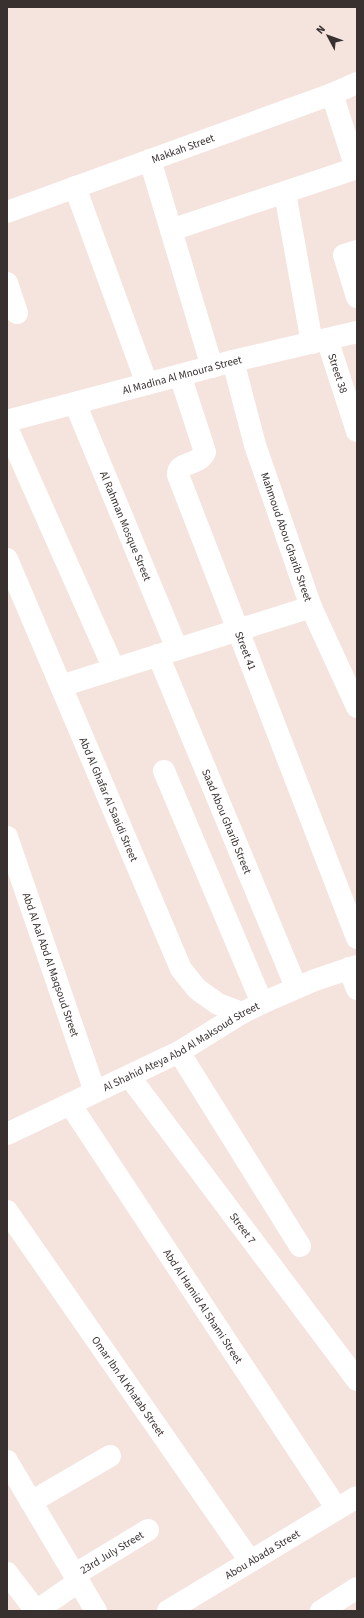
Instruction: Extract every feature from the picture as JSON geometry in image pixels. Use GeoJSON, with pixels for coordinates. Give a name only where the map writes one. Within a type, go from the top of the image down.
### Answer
{"type":"FeatureCollection","features":[{"type":"Feature","properties":{"kind":"street","name":"Makkah Street"},"geometry":{"type":"LineString","coordinates":[[7,212],[332,94],[357,83]]}},
{"type":"Feature","properties":{"kind":"street"},"geometry":{"type":"LineString","coordinates":[[171,230],[357,168],[332,94]]}},
{"type":"Feature","properties":{"kind":"street"},"geometry":{"type":"LineString","coordinates":[[150,160],[212,367]]}},
{"type":"Feature","properties":{"kind":"street"},"geometry":{"type":"LineString","coordinates":[[75,187],[147,384]]}},
{"type":"Feature","properties":{"kind":"street","name":"Street 38"},"geometry":{"type":"LineString","coordinates":[[285,193],[320,341],[357,431]]}},
{"type":"Feature","properties":{"kind":"street"},"geometry":{"type":"LineString","coordinates":[[357,251],[344,255],[357,297]]}},
{"type":"Feature","properties":{"kind":"street"},"geometry":{"type":"LineString","coordinates":[[7,284],[17,313]]}},
{"type":"Feature","properties":{"kind":"street","name":"Al Madina Al Mnoura Street"},"geometry":{"type":"LineString","coordinates":[[7,421],[233,361],[357,332]]}},
{"type":"Feature","properties":{"kind":"street","name":"Mahmoud Abou Gharib Street"},"geometry":{"type":"LineString","coordinates":[[233,361],[255,445],[311,607],[357,708]]}},
{"type":"Feature","properties":{"kind":"street","name":"Street 41"},"geometry":{"type":"LineString","coordinates":[[180,375],[205,452],[196,462],[181,466],[178,475],[357,938]]}},
{"type":"Feature","properties":{"kind":"street","name":"Al Rahman Mosque Street"},"geometry":{"type":"LineString","coordinates":[[75,403],[168,652]]}},
{"type":"Feature","properties":{"kind":"street"},"geometry":{"type":"LineString","coordinates":[[7,428],[114,669]]}},
{"type":"Feature","properties":{"kind":"street","name":"Abd Al Ghafar Al Saaidi Street"},"geometry":{"type":"LineString","coordinates":[[7,559],[181,969],[197,988],[218,1004],[242,1013]]}},
{"type":"Feature","properties":{"kind":"street"},"geometry":{"type":"LineString","coordinates":[[61,686],[311,607]]}},
{"type":"Feature","properties":{"kind":"street","name":"Saad Abou Gharib Street"},"geometry":{"type":"LineString","coordinates":[[168,652],[296,987]]}},
{"type":"Feature","properties":{"kind":"street"},"geometry":{"type":"LineString","coordinates":[[164,771],[262,1003]]}},
{"type":"Feature","properties":{"kind":"street","name":"Abd Al Aal Abd Al Maqsoud Street"},"geometry":{"type":"LineString","coordinates":[[7,837],[13,872],[95,1092]]}},
{"type":"Feature","properties":{"kind":"street"},"geometry":{"type":"LineString","coordinates":[[353,967],[357,989]]}},
{"type":"Feature","properties":{"kind":"street","name":"Al Shahid Ateya Abd Al Maksoud Street"},"geometry":{"type":"LineString","coordinates":[[9,1128],[70,1104],[179,1052],[242,1013],[296,987],[353,967]]}},
{"type":"Feature","properties":{"kind":"street"},"geometry":{"type":"LineString","coordinates":[[179,1052],[300,1246]]}},
{"type":"Feature","properties":{"kind":"street","name":"Street 7"},"geometry":{"type":"LineString","coordinates":[[129,1076],[357,1380]]}},
{"type":"Feature","properties":{"kind":"street","name":"Abd Al Hamid Al Shami Street"},"geometry":{"type":"LineString","coordinates":[[70,1104],[337,1509]]}},
{"type":"Feature","properties":{"kind":"street","name":"Omar Ibn Al Khatab Street"},"geometry":{"type":"LineString","coordinates":[[7,1211],[13,1233],[250,1561]]}},
{"type":"Feature","properties":{"kind":"street"},"geometry":{"type":"LineString","coordinates":[[31,1502],[110,1456]]}},
{"type":"Feature","properties":{"kind":"street"},"geometry":{"type":"LineString","coordinates":[[7,1461],[96,1611]]}},
{"type":"Feature","properties":{"kind":"street","name":"Abou Abada Street"},"geometry":{"type":"LineString","coordinates":[[168,1611],[357,1497]]}},
{"type":"Feature","properties":{"kind":"street","name":"23rd July Street"},"geometry":{"type":"LineString","coordinates":[[36,1611],[76,1578],[148,1530]]}},
{"type":"Feature","properties":{"kind":"street"},"geometry":{"type":"LineString","coordinates":[[7,1573],[36,1611]]}},
{"type":"Feature","properties":{"kind":"street"},"geometry":{"type":"LineString","coordinates":[[321,1611],[357,1588]]}}]}
